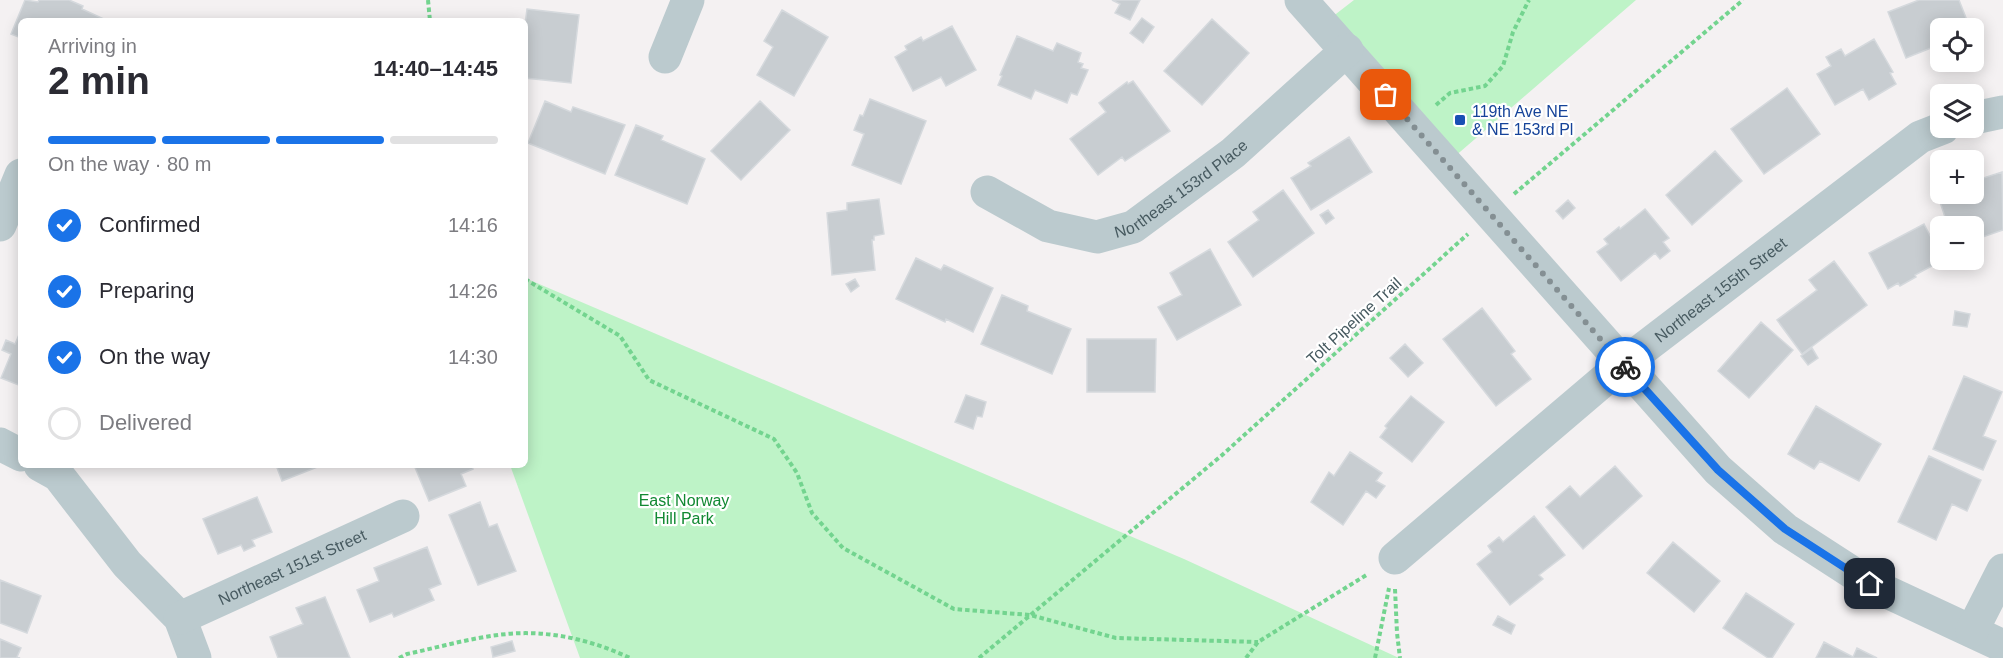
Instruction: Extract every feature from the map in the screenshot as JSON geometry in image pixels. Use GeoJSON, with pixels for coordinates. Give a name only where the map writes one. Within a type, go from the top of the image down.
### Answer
{"type":"FeatureCollection","features":[{"type":"Feature","properties":{"kind":"street"},"geometry":{"type":"LineString","coordinates":[[665,57],[688,0]]}},
{"type":"Feature","properties":{"kind":"street"},"geometry":{"type":"LineString","coordinates":[[1301,0],[1718,470],[1785,529],[1870,584],[2003,646]]}},
{"type":"Feature","properties":{"kind":"street","name":"Northeast 153rd Place"},"geometry":{"type":"LineString","coordinates":[[987,192],[1048,226],[1097,237],[1133,227],[1233,153],[1347,50]]}},
{"type":"Feature","properties":{"kind":"street"},"geometry":{"type":"LineString","coordinates":[[1984,116],[2003,112]]}},
{"type":"Feature","properties":{"kind":"street","name":"Northeast 155th Street"},"geometry":{"type":"LineString","coordinates":[[1395,558],[1623,364],[1920,137],[1930,133]]}},
{"type":"Feature","properties":{"kind":"street"},"geometry":{"type":"LineString","coordinates":[[0,225],[18,182]]}},
{"type":"Feature","properties":{"kind":"street"},"geometry":{"type":"LineString","coordinates":[[0,444],[18,453]]}},
{"type":"Feature","properties":{"kind":"street"},"geometry":{"type":"LineString","coordinates":[[45,468],[58,475],[127,564],[180,618],[195,658]]}},
{"type":"Feature","properties":{"kind":"street","name":"Northeast 151st Street"},"geometry":{"type":"LineString","coordinates":[[180,618],[403,516]]}},
{"type":"Feature","properties":{"kind":"street"},"geometry":{"type":"LineString","coordinates":[[1972,631],[2003,570]]}},
{"type":"Feature","properties":{"kind":"path"},"geometry":{"type":"LineString","coordinates":[[428,0],[430,18]]}},
{"type":"Feature","properties":{"kind":"path"},"geometry":{"type":"LineString","coordinates":[[1412,125],[1450,93],[1485,86],[1503,66],[1514,32],[1529,0]]}},
{"type":"Feature","properties":{"kind":"path","name":"Tolt Pipeline Trail"},"geometry":{"type":"LineString","coordinates":[[979,658],[1221,456],[1491,214],[1743,0]]}},
{"type":"Feature","properties":{"kind":"path"},"geometry":{"type":"LineString","coordinates":[[528,281],[620,336],[648,380],[774,439],[797,473],[812,513],[843,548],[954,609],[1030,615],[1116,638],[1258,642]]}},
{"type":"Feature","properties":{"kind":"path"},"geometry":{"type":"LineString","coordinates":[[1246,658],[1258,642],[1395,558]]}},
{"type":"Feature","properties":{"kind":"path"},"geometry":{"type":"LineString","coordinates":[[1375,658],[1395,558]]}},
{"type":"Feature","properties":{"kind":"path"},"geometry":{"type":"LineString","coordinates":[[1395,558],[1400,658]]}},
{"type":"Feature","properties":{"kind":"path"},"geometry":{"type":"LineString","coordinates":[[399,658],[406,654],[508,634],[564,635],[614,650],[630,658]]}},
{"type":"Feature","properties":{"kind":"green space"},"geometry":{"type":"Polygon","coordinates":[[[1354,0],[1636,0],[1446,164],[1323,24],[1354,0]]]}},
{"type":"Feature","properties":{"kind":"green space","name":"East Norway Hill Park"},"geometry":{"type":"Polygon","coordinates":[[[528,279],[1184,559],[1399,658],[580,658],[511,468],[528,468],[528,279]]]}},
{"type":"Feature","properties":{"kind":"building"},"geometry":{"type":"Polygon","coordinates":[[[25,0],[38,2],[39,0],[69,0],[102,18],[18,18],[18,37],[11,34],[25,0]]]}},
{"type":"Feature","properties":{"kind":"building"},"geometry":{"type":"Polygon","coordinates":[[[1112,0],[1140,0],[1130,20],[1115,13],[1120,4],[1112,0]]]}},
{"type":"Feature","properties":{"kind":"building"},"geometry":{"type":"Polygon","coordinates":[[[1919,0],[1959,0],[1966,18],[1930,18],[1930,48],[1906,58],[1888,12],[1919,0]]]}},
{"type":"Feature","properties":{"kind":"building"},"geometry":{"type":"Polygon","coordinates":[[[527,9],[579,15],[571,83],[528,78],[528,18],[526,18],[527,9]]]}},
{"type":"Feature","properties":{"kind":"building"},"geometry":{"type":"Polygon","coordinates":[[[782,10],[828,37],[794,96],[757,75],[773,47],[764,41],[782,10]]]}},
{"type":"Feature","properties":{"kind":"building"},"geometry":{"type":"Polygon","coordinates":[[[1142,18],[1154,27],[1143,43],[1130,33],[1142,18]]]}},
{"type":"Feature","properties":{"kind":"building"},"geometry":{"type":"Polygon","coordinates":[[[1212,19],[1249,53],[1202,105],[1164,71],[1212,19]]]}},
{"type":"Feature","properties":{"kind":"building"},"geometry":{"type":"Polygon","coordinates":[[[952,26],[976,70],[946,86],[941,77],[913,91],[895,57],[907,50],[905,46],[921,37],[923,41],[952,26]]]}},
{"type":"Feature","properties":{"kind":"building"},"geometry":{"type":"Polygon","coordinates":[[[1017,36],[1053,51],[1057,43],[1081,53],[1078,62],[1083,64],[1081,68],[1088,70],[1077,95],[1071,93],[1067,103],[1035,90],[1031,99],[998,85],[1017,36]]]}},
{"type":"Feature","properties":{"kind":"building"},"geometry":{"type":"Polygon","coordinates":[[[1874,39],[1893,72],[1890,73],[1896,84],[1869,100],[1863,89],[1835,105],[1817,74],[1831,66],[1826,57],[1841,49],[1845,56],[1874,39]]]}},
{"type":"Feature","properties":{"kind":"building"},"geometry":{"type":"Polygon","coordinates":[[[1133,81],[1170,131],[1125,161],[1122,157],[1098,175],[1070,139],[1106,112],[1099,103],[1127,82],[1128,84],[1133,81]]]}},
{"type":"Feature","properties":{"kind":"building"},"geometry":{"type":"Polygon","coordinates":[[[1787,88],[1820,134],[1764,174],[1731,129],[1787,88]]]}},
{"type":"Feature","properties":{"kind":"building"},"geometry":{"type":"Polygon","coordinates":[[[870,99],[926,121],[901,184],[852,165],[864,134],[854,130],[870,99]]]}},
{"type":"Feature","properties":{"kind":"building"},"geometry":{"type":"Polygon","coordinates":[[[545,101],[571,112],[573,107],[625,125],[605,174],[528,143],[545,101]]]}},
{"type":"Feature","properties":{"kind":"building"},"geometry":{"type":"Polygon","coordinates":[[[760,101],[790,130],[741,180],[711,151],[760,101]]]}},
{"type":"Feature","properties":{"kind":"building"},"geometry":{"type":"Polygon","coordinates":[[[636,125],[663,136],[661,140],[705,159],[687,204],[615,175],[636,125]]]}},
{"type":"Feature","properties":{"kind":"building"},"geometry":{"type":"Polygon","coordinates":[[[1349,137],[1372,172],[1311,210],[1291,178],[1311,166],[1308,163],[1349,137]]]}},
{"type":"Feature","properties":{"kind":"building"},"geometry":{"type":"Polygon","coordinates":[[[1715,151],[1742,181],[1692,225],[1666,195],[1715,151]]]}},
{"type":"Feature","properties":{"kind":"building"},"geometry":{"type":"Polygon","coordinates":[[[2002,172],[2003,230],[1984,237],[1984,216],[1945,216],[1941,204],[1984,204],[1984,178],[2002,172]]]}},
{"type":"Feature","properties":{"kind":"building"},"geometry":{"type":"Polygon","coordinates":[[[1283,190],[1314,233],[1253,277],[1228,242],[1259,220],[1253,212],[1283,190]]]}},
{"type":"Feature","properties":{"kind":"building"},"geometry":{"type":"Polygon","coordinates":[[[879,199],[884,234],[874,236],[872,240],[875,270],[832,275],[827,213],[847,210],[847,203],[879,199]]]}},
{"type":"Feature","properties":{"kind":"building"},"geometry":{"type":"Polygon","coordinates":[[[1568,200],[1575,208],[1563,219],[1556,211],[1568,200]]]}},
{"type":"Feature","properties":{"kind":"building"},"geometry":{"type":"Polygon","coordinates":[[[1645,209],[1669,238],[1663,242],[1670,251],[1660,259],[1655,253],[1621,281],[1597,252],[1608,244],[1604,239],[1645,209]]]}},
{"type":"Feature","properties":{"kind":"building"},"geometry":{"type":"Polygon","coordinates":[[[1328,210],[1334,218],[1326,224],[1320,215],[1328,210]]]}},
{"type":"Feature","properties":{"kind":"building"},"geometry":{"type":"Polygon","coordinates":[[[1924,224],[1930,235],[1930,267],[1900,286],[1898,283],[1888,289],[1869,253],[1924,224]]]}},
{"type":"Feature","properties":{"kind":"building"},"geometry":{"type":"Polygon","coordinates":[[[1210,249],[1241,305],[1177,340],[1158,307],[1182,295],[1170,273],[1210,249]]]}},
{"type":"Feature","properties":{"kind":"building"},"geometry":{"type":"Polygon","coordinates":[[[916,258],[941,270],[944,265],[993,288],[973,332],[946,319],[945,322],[896,299],[916,258]]]}},
{"type":"Feature","properties":{"kind":"building"},"geometry":{"type":"Polygon","coordinates":[[[1834,261],[1867,305],[1802,354],[1777,320],[1817,290],[1809,280],[1834,261]]]}},
{"type":"Feature","properties":{"kind":"building"},"geometry":{"type":"Polygon","coordinates":[[[855,279],[859,286],[851,292],[846,284],[855,279]]]}},
{"type":"Feature","properties":{"kind":"building"},"geometry":{"type":"Polygon","coordinates":[[[1002,295],[1028,306],[1027,311],[1071,329],[1052,374],[981,344],[1002,295]]]}},
{"type":"Feature","properties":{"kind":"building"},"geometry":{"type":"Polygon","coordinates":[[[1482,308],[1515,351],[1511,354],[1531,379],[1496,406],[1443,339],[1482,308]]]}},
{"type":"Feature","properties":{"kind":"building"},"geometry":{"type":"Polygon","coordinates":[[[1955,311],[1970,314],[1967,327],[1953,325],[1955,311]]]}},
{"type":"Feature","properties":{"kind":"building"},"geometry":{"type":"Polygon","coordinates":[[[1761,322],[1793,350],[1749,398],[1718,371],[1761,322]]]}},
{"type":"Feature","properties":{"kind":"building"},"geometry":{"type":"Polygon","coordinates":[[[18,337],[18,385],[1,378],[11,354],[2,350],[6,340],[15,344],[18,337]]]}},
{"type":"Feature","properties":{"kind":"building"},"geometry":{"type":"Polygon","coordinates":[[[1087,339],[1156,339],[1155,392],[1087,392],[1087,339]]]}},
{"type":"Feature","properties":{"kind":"building"},"geometry":{"type":"Polygon","coordinates":[[[1405,344],[1423,363],[1408,377],[1390,358],[1405,344]]]}},
{"type":"Feature","properties":{"kind":"building"},"geometry":{"type":"Polygon","coordinates":[[[1812,348],[1818,358],[1808,365],[1801,356],[1812,348]]]}},
{"type":"Feature","properties":{"kind":"building"},"geometry":{"type":"Polygon","coordinates":[[[1964,376],[2002,392],[1983,436],[1996,441],[1983,470],[1933,449],[1964,376]]]}},
{"type":"Feature","properties":{"kind":"building"},"geometry":{"type":"Polygon","coordinates":[[[966,395],[986,402],[982,417],[977,416],[973,429],[955,422],[966,395]]]}},
{"type":"Feature","properties":{"kind":"building"},"geometry":{"type":"Polygon","coordinates":[[[1411,396],[1444,422],[1412,462],[1380,437],[1387,428],[1385,426],[1411,396]]]}},
{"type":"Feature","properties":{"kind":"building"},"geometry":{"type":"Polygon","coordinates":[[[1816,406],[1881,444],[1859,481],[1820,461],[1814,469],[1788,454],[1816,406]]]}},
{"type":"Feature","properties":{"kind":"building"},"geometry":{"type":"Polygon","coordinates":[[[1350,452],[1382,473],[1376,481],[1385,486],[1376,498],[1366,491],[1343,525],[1311,502],[1329,472],[1334,476],[1350,452]]]}},
{"type":"Feature","properties":{"kind":"building"},"geometry":{"type":"Polygon","coordinates":[[[1929,456],[1981,480],[1967,511],[1952,504],[1936,540],[1898,522],[1929,456]]]}},
{"type":"Feature","properties":{"kind":"building"},"geometry":{"type":"Polygon","coordinates":[[[1615,466],[1642,496],[1583,549],[1546,507],[1570,486],[1580,497],[1615,466]]]}},
{"type":"Feature","properties":{"kind":"building"},"geometry":{"type":"Polygon","coordinates":[[[277,468],[315,468],[282,481],[277,468]]]}},
{"type":"Feature","properties":{"kind":"building"},"geometry":{"type":"Polygon","coordinates":[[[415,468],[472,468],[461,474],[466,486],[429,501],[415,468]]]}},
{"type":"Feature","properties":{"kind":"building"},"geometry":{"type":"Polygon","coordinates":[[[257,497],[272,532],[252,540],[255,546],[244,551],[241,545],[218,554],[203,519],[257,497]]]}},
{"type":"Feature","properties":{"kind":"building"},"geometry":{"type":"Polygon","coordinates":[[[480,502],[489,527],[497,524],[516,571],[478,585],[449,515],[480,502]]]}},
{"type":"Feature","properties":{"kind":"building"},"geometry":{"type":"Polygon","coordinates":[[[1534,516],[1565,555],[1539,575],[1543,579],[1510,605],[1477,564],[1492,552],[1488,546],[1499,537],[1503,542],[1534,516]]]}},
{"type":"Feature","properties":{"kind":"building"},"geometry":{"type":"Polygon","coordinates":[[[1673,542],[1720,581],[1694,612],[1647,573],[1673,542]]]}},
{"type":"Feature","properties":{"kind":"building"},"geometry":{"type":"Polygon","coordinates":[[[427,547],[441,584],[429,589],[434,600],[394,617],[392,613],[370,622],[357,590],[379,581],[374,568],[427,547]]]}},
{"type":"Feature","properties":{"kind":"building"},"geometry":{"type":"Polygon","coordinates":[[[0,580],[41,596],[27,633],[0,623],[0,580]]]}},
{"type":"Feature","properties":{"kind":"building"},"geometry":{"type":"Polygon","coordinates":[[[1746,593],[1794,624],[1772,658],[1768,658],[1723,628],[1746,593]]]}},
{"type":"Feature","properties":{"kind":"building"},"geometry":{"type":"Polygon","coordinates":[[[325,597],[350,658],[278,658],[270,637],[303,624],[296,608],[325,597]]]}},
{"type":"Feature","properties":{"kind":"building"},"geometry":{"type":"Polygon","coordinates":[[[1498,616],[1515,625],[1511,634],[1493,625],[1498,616]]]}},
{"type":"Feature","properties":{"kind":"building"},"geometry":{"type":"Polygon","coordinates":[[[0,639],[21,648],[17,657],[20,658],[0,658],[0,639]]]}},
{"type":"Feature","properties":{"kind":"building"},"geometry":{"type":"Polygon","coordinates":[[[512,641],[515,651],[493,657],[491,647],[512,641]]]}},
{"type":"Feature","properties":{"kind":"building"},"geometry":{"type":"Polygon","coordinates":[[[1824,642],[1853,657],[1857,648],[1877,658],[1816,658],[1824,642]]]}},
{"type":"Feature","properties":{"kind":"way so far"},"geometry":{"type":"LineString","coordinates":[[1386,95],[1625,367]]}},
{"type":"Feature","properties":{"kind":"place","name":"119th Ave NE & NE 153rd Pl"},"geometry":{"type":"Point","coordinates":[1460,120]}},
{"type":"Feature","properties":{"kind":"route"},"geometry":{"type":"LineString","coordinates":[[1625,367],[1718,470],[1785,529],[1870,584]]}}]}
